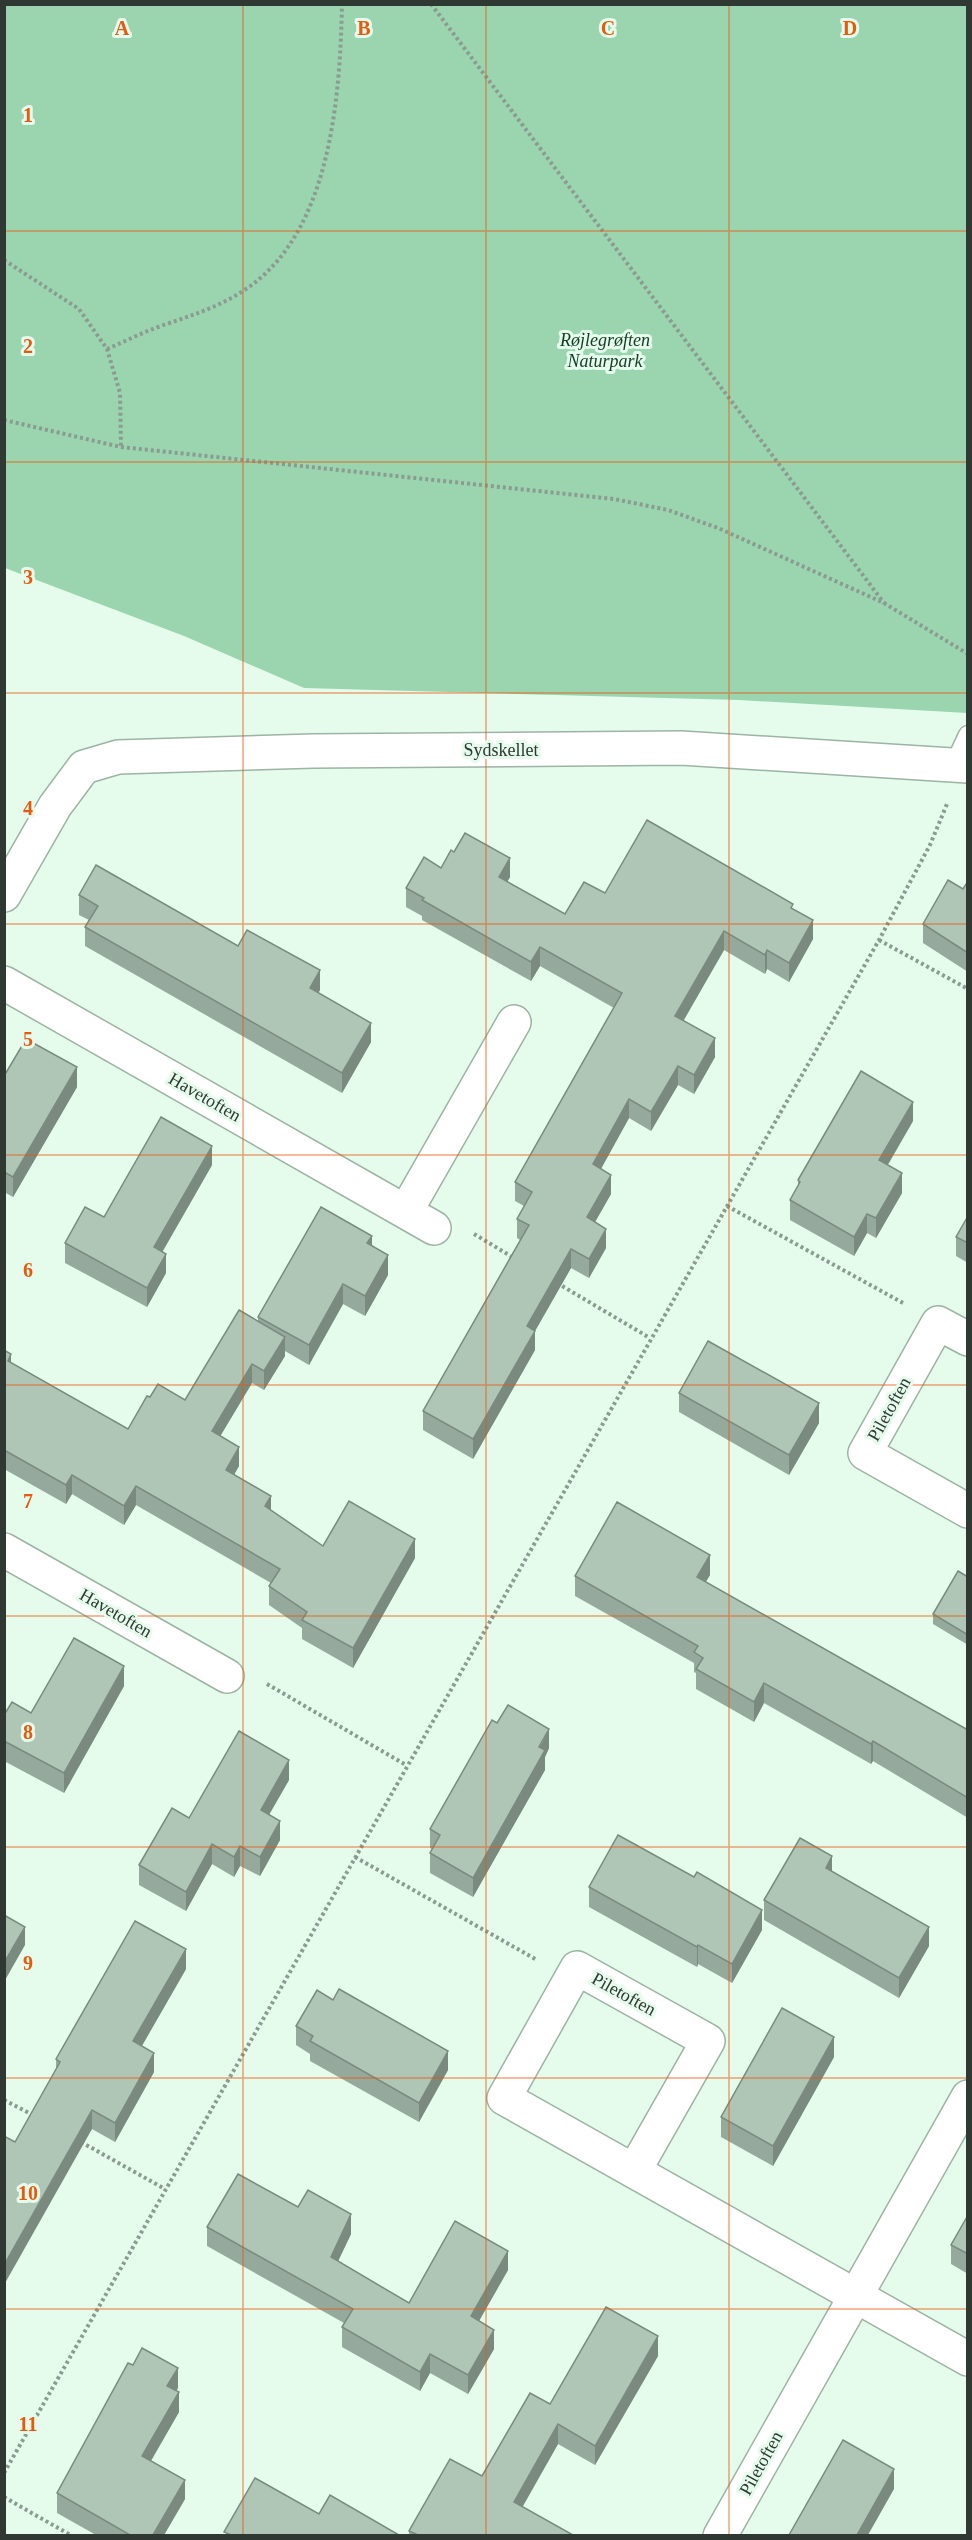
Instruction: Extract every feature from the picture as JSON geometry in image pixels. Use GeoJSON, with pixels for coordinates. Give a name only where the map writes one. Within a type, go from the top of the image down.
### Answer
{"type":"FeatureCollection","features":[{"type":"Feature","properties":{"kind":"street","name":"Sydskellet"},"geometry":{"type":"LineString","coordinates":[[4,895],[55,806],[84,767],[118,757],[313,751],[681,748],[961,765]]}},
{"type":"Feature","properties":{"kind":"street","name":"Havetoften"},"geometry":{"type":"LineString","coordinates":[[4,982],[434,1228]]}},
{"type":"Feature","properties":{"kind":"street"},"geometry":{"type":"LineString","coordinates":[[406,1211],[514,1022]]}},
{"type":"Feature","properties":{"kind":"street"},"geometry":{"type":"LineString","coordinates":[[938,1323],[968,1339]]}},
{"type":"Feature","properties":{"kind":"street","name":"Piletoften"},"geometry":{"type":"LineString","coordinates":[[938,1323],[864,1453],[968,1510]]}},
{"type":"Feature","properties":{"kind":"street","name":"Havetoften"},"geometry":{"type":"LineString","coordinates":[[4,1550],[227,1676]]}},
{"type":"Feature","properties":{"kind":"street","name":"Piletoften"},"geometry":{"type":"LineString","coordinates":[[634,2171],[708,2040],[577,1968],[504,2098],[968,2359]]}},
{"type":"Feature","properties":{"kind":"street","name":"Piletoften"},"geometry":{"type":"LineString","coordinates":[[720,2535],[968,2097]]}},
{"type":"Feature","properties":{"kind":"lane"},"geometry":{"type":"LineString","coordinates":[[961,765],[968,735]]}},
{"type":"Feature","properties":{"kind":"path"},"geometry":{"type":"LineString","coordinates":[[108,349],[155,327],[201,313],[246,289],[286,252],[312,199],[333,128],[341,59],[342,4]]}},
{"type":"Feature","properties":{"kind":"path"},"geometry":{"type":"LineString","coordinates":[[431,4],[884,603]]}},
{"type":"Feature","properties":{"kind":"path"},"geometry":{"type":"LineString","coordinates":[[4,260],[79,309],[108,349],[120,393],[121,447]]}},
{"type":"Feature","properties":{"kind":"path"},"geometry":{"type":"LineString","coordinates":[[4,420],[121,447],[614,499],[668,510],[718,528],[884,603],[968,654]]}},
{"type":"Feature","properties":{"kind":"path"},"geometry":{"type":"LineString","coordinates":[[4,2473],[406,1765],[879,940],[946,812],[961,765]]}},
{"type":"Feature","properties":{"kind":"path"},"geometry":{"type":"LineString","coordinates":[[879,940],[968,989]]}},
{"type":"Feature","properties":{"kind":"path"},"geometry":{"type":"LineString","coordinates":[[727,1206],[938,1323]]}},
{"type":"Feature","properties":{"kind":"path"},"geometry":{"type":"LineString","coordinates":[[434,1228],[461,1226],[521,1262]]}},
{"type":"Feature","properties":{"kind":"path"},"geometry":{"type":"LineString","coordinates":[[551,1279],[650,1338]]}},
{"type":"Feature","properties":{"kind":"path"},"geometry":{"type":"LineString","coordinates":[[227,1676],[254,1676],[406,1765]]}},
{"type":"Feature","properties":{"kind":"path"},"geometry":{"type":"LineString","coordinates":[[355,1857],[571,1979]]}},
{"type":"Feature","properties":{"kind":"path"},"geometry":{"type":"LineString","coordinates":[[4,2100],[36,2117]]}},
{"type":"Feature","properties":{"kind":"path"},"geometry":{"type":"LineString","coordinates":[[76,2139],[165,2189]]}},
{"type":"Feature","properties":{"kind":"path"},"geometry":{"type":"LineString","coordinates":[[4,2497],[72,2535]]}},
{"type":"Feature","properties":{"kind":"green space","name":"Røjlegrøften Naturpark"},"geometry":{"type":"Polygon","coordinates":[[[4,5],[967,5],[967,713],[739,700],[304,688],[184,636],[5,568],[4,5]]]}},
{"type":"Feature","properties":{"kind":"building"},"geometry":{"type":"Polygon","coordinates":[[[647,820],[793,904],[791,908],[813,920],[789,963],[767,950],[765,955],[724,931],[675,1016],[715,1038],[694,1075],[678,1066],[651,1112],[629,1099],[593,1164],[611,1175],[587,1217],[606,1229],[589,1259],[571,1249],[527,1326],[535,1331],[473,1439],[423,1411],[529,1225],[517,1219],[532,1192],[515,1182],[622,993],[540,947],[531,962],[422,900],[424,898],[406,888],[424,857],[441,868],[451,850],[454,852],[465,833],[510,858],[499,877],[565,914],[584,882],[605,893],[647,820]]]}},
{"type":"Feature","properties":{"kind":"building"},"geometry":{"type":"Polygon","coordinates":[[[96,865],[238,946],[247,930],[320,970],[310,988],[371,1023],[342,1073],[85,927],[98,906],[79,895],[96,865]]]}},
{"type":"Feature","properties":{"kind":"building"},"geometry":{"type":"Polygon","coordinates":[[[948,880],[963,889],[968,881],[968,953],[923,924],[948,880]]]}},
{"type":"Feature","properties":{"kind":"building"},"geometry":{"type":"Polygon","coordinates":[[[26,1039],[77,1067],[13,1177],[4,1172],[4,1076],[26,1039]]]}},
{"type":"Feature","properties":{"kind":"building"},"geometry":{"type":"Polygon","coordinates":[[[861,1071],[913,1102],[879,1160],[902,1173],[876,1218],[867,1214],[854,1237],[790,1200],[800,1182],[798,1180],[861,1071]]]}},
{"type":"Feature","properties":{"kind":"building"},"geometry":{"type":"Polygon","coordinates":[[[161,1117],[212,1146],[154,1247],[166,1254],[147,1288],[65,1243],[85,1207],[104,1217],[161,1117]]]}},
{"type":"Feature","properties":{"kind":"building"},"geometry":{"type":"Polygon","coordinates":[[[321,1207],[372,1236],[367,1243],[388,1255],[365,1296],[343,1284],[309,1345],[258,1317],[321,1207]]]}},
{"type":"Feature","properties":{"kind":"building"},"geometry":{"type":"Polygon","coordinates":[[[968,1216],[968,1243],[956,1237],[968,1216]]]}},
{"type":"Feature","properties":{"kind":"building"},"geometry":{"type":"Polygon","coordinates":[[[239,1310],[285,1337],[264,1371],[252,1364],[212,1431],[239,1447],[226,1470],[271,1496],[265,1506],[323,1546],[349,1501],[415,1539],[353,1648],[302,1620],[307,1612],[269,1586],[280,1569],[136,1486],[124,1506],[72,1475],[66,1485],[4,1450],[4,1350],[11,1354],[8,1361],[128,1429],[147,1396],[150,1397],[158,1384],[185,1400],[239,1310]]]}},
{"type":"Feature","properties":{"kind":"building"},"geometry":{"type":"Polygon","coordinates":[[[708,1341],[819,1403],[789,1455],[679,1393],[708,1341]]]}},
{"type":"Feature","properties":{"kind":"building"},"geometry":{"type":"Polygon","coordinates":[[[617,1502],[710,1555],[697,1577],[968,1730],[968,1798],[873,1741],[871,1744],[764,1683],[754,1702],[696,1669],[703,1658],[694,1652],[698,1646],[575,1576],[617,1502]]]}},
{"type":"Feature","properties":{"kind":"building"},"geometry":{"type":"Polygon","coordinates":[[[958,1571],[968,1577],[968,1635],[933,1614],[958,1571]]]}},
{"type":"Feature","properties":{"kind":"building"},"geometry":{"type":"Polygon","coordinates":[[[74,1638],[124,1666],[64,1773],[4,1741],[4,1715],[12,1702],[31,1713],[74,1638]]]}},
{"type":"Feature","properties":{"kind":"building"},"geometry":{"type":"Polygon","coordinates":[[[508,1705],[549,1729],[539,1747],[545,1750],[473,1878],[430,1853],[440,1835],[430,1829],[492,1720],[497,1723],[508,1705]]]}},
{"type":"Feature","properties":{"kind":"building"},"geometry":{"type":"Polygon","coordinates":[[[239,1731],[289,1760],[261,1810],[280,1821],[260,1857],[240,1846],[234,1857],[212,1844],[186,1892],[139,1865],[172,1808],[189,1818],[239,1731]]]}},
{"type":"Feature","properties":{"kind":"building"},"geometry":{"type":"Polygon","coordinates":[[[618,1835],[694,1877],[697,1872],[762,1910],[732,1964],[589,1887],[618,1835]]]}},
{"type":"Feature","properties":{"kind":"building"},"geometry":{"type":"Polygon","coordinates":[[[800,1838],[832,1856],[826,1868],[929,1927],[899,1978],[764,1900],[800,1838]]]}},
{"type":"Feature","properties":{"kind":"building"},"geometry":{"type":"Polygon","coordinates":[[[4,1915],[25,1927],[4,1963],[4,1915]]]}},
{"type":"Feature","properties":{"kind":"building"},"geometry":{"type":"Polygon","coordinates":[[[135,1921],[186,1949],[133,2041],[154,2053],[115,2123],[92,2110],[4,2265],[4,2136],[15,2142],[60,2062],[56,2059],[135,1921]]]}},
{"type":"Feature","properties":{"kind":"building"},"geometry":{"type":"Polygon","coordinates":[[[339,1989],[448,2051],[419,2103],[310,2041],[313,2036],[296,2026],[317,1990],[333,2000],[339,1989]]]}},
{"type":"Feature","properties":{"kind":"building"},"geometry":{"type":"Polygon","coordinates":[[[782,2008],[834,2037],[773,2146],[721,2117],[782,2008]]]}},
{"type":"Feature","properties":{"kind":"building"},"geometry":{"type":"Polygon","coordinates":[[[238,2174],[298,2207],[308,2190],[351,2214],[331,2257],[409,2303],[455,2221],[508,2251],[471,2316],[494,2330],[468,2375],[430,2354],[420,2372],[342,2327],[353,2309],[207,2227],[238,2174]]]}},
{"type":"Feature","properties":{"kind":"building"},"geometry":{"type":"Polygon","coordinates":[[[968,2215],[968,2254],[951,2245],[968,2215]]]}},
{"type":"Feature","properties":{"kind":"building"},"geometry":{"type":"Polygon","coordinates":[[[606,2307],[658,2336],[595,2446],[558,2424],[514,2502],[573,2535],[418,2535],[409,2531],[450,2459],[482,2476],[530,2393],[550,2404],[606,2307]]]}},
{"type":"Feature","properties":{"kind":"building"},"geometry":{"type":"Polygon","coordinates":[[[142,2348],[178,2368],[167,2386],[179,2392],[142,2456],[185,2480],[153,2535],[130,2535],[57,2493],[128,2363],[133,2365],[142,2348]]]}},
{"type":"Feature","properties":{"kind":"building"},"geometry":{"type":"Polygon","coordinates":[[[843,2440],[894,2469],[857,2535],[789,2535],[843,2440]]]}},
{"type":"Feature","properties":{"kind":"building"},"geometry":{"type":"Polygon","coordinates":[[[255,2478],[319,2514],[330,2495],[399,2535],[231,2535],[224,2532],[255,2478]]]}}]}
